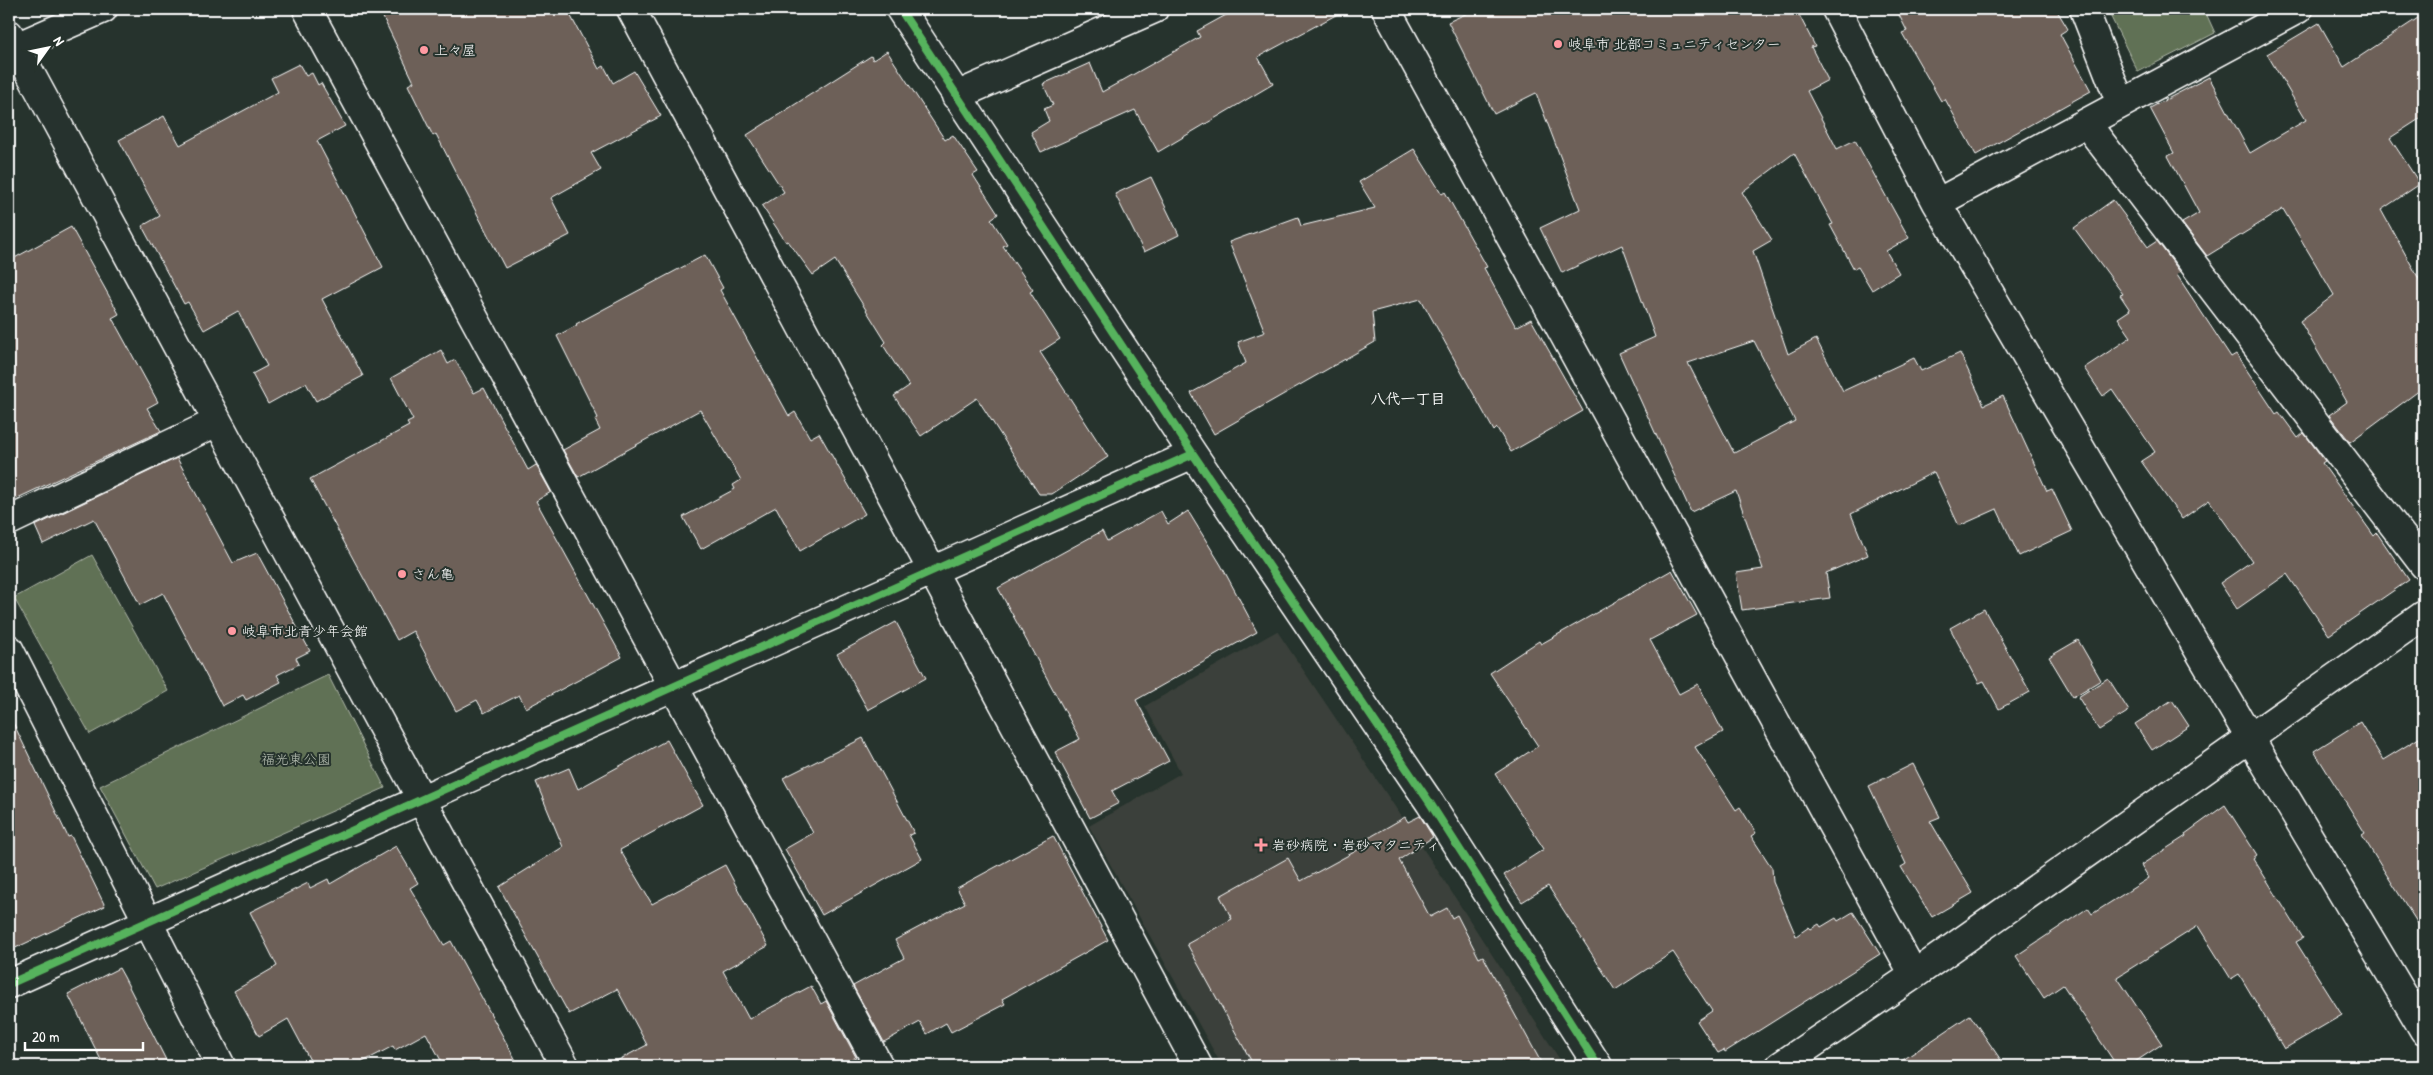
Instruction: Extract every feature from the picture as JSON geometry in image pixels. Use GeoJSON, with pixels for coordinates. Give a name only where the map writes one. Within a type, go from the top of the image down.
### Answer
{"type":"FeatureCollection","features":[{"type":"Feature","properties":{"kind":"street"},"geometry":{"type":"LineString","coordinates":[[103,9],[11,44],[218,422],[565,1066]]}},
{"type":"Feature","properties":{"kind":"street"},"geometry":{"type":"LineString","coordinates":[[307,9],[879,1066]]}},
{"type":"Feature","properties":{"kind":"street"},"geometry":{"type":"LineString","coordinates":[[631,9],[1198,1066]]}},
{"type":"Feature","properties":{"kind":"street"},"geometry":{"type":"LineString","coordinates":[[900,9],[1193,454],[1430,803],[1598,1066]]}},
{"type":"Feature","properties":{"kind":"street"},"geometry":{"type":"LineString","coordinates":[[956,96],[1154,9]]}},
{"type":"Feature","properties":{"kind":"street"},"geometry":{"type":"LineString","coordinates":[[1386,9],[1914,975]]}},
{"type":"Feature","properties":{"kind":"street"},"geometry":{"type":"LineString","coordinates":[[1836,9],[1937,203],[2250,738],[2424,1030]]}},
{"type":"Feature","properties":{"kind":"street"},"geometry":{"type":"LineString","coordinates":[[2084,9],[2121,104]]}},
{"type":"Feature","properties":{"kind":"street"},"geometry":{"type":"LineString","coordinates":[[1937,203],[2298,9]]}},
{"type":"Feature","properties":{"kind":"street"},"geometry":{"type":"LineString","coordinates":[[2086,123],[2424,565]]}},
{"type":"Feature","properties":{"kind":"street"},"geometry":{"type":"LineString","coordinates":[[9,521],[218,422]]}},
{"type":"Feature","properties":{"kind":"street"},"geometry":{"type":"LineString","coordinates":[[9,984],[1193,454]]}},
{"type":"Feature","properties":{"kind":"street"},"geometry":{"type":"LineString","coordinates":[[1780,1066],[1914,975],[2424,615]]}},
{"type":"Feature","properties":{"kind":"street"},"geometry":{"type":"LineString","coordinates":[[9,649],[221,1066]]}},
{"type":"Feature","properties":{"kind":"shaded area","name":"岩砂病院・岩砂マタニティ"},"geometry":{"type":"Polygon","coordinates":[[[1277,631],[1434,865],[1564,1066],[1222,1066],[1089,826],[1181,773],[1145,706],[1277,631]]]}},
{"type":"Feature","properties":{"kind":"green space"},"geometry":{"type":"Polygon","coordinates":[[[2107,9],[2204,9],[2215,33],[2138,72],[2107,9]]]}},
{"type":"Feature","properties":{"kind":"green space"},"geometry":{"type":"Polygon","coordinates":[[[92,555],[168,691],[90,734],[14,598],[92,555]]]}},
{"type":"Feature","properties":{"kind":"green space","name":"福光東公園"},"geometry":{"type":"Polygon","coordinates":[[[328,675],[385,788],[155,889],[100,786],[328,675]]]}},
{"type":"Feature","properties":{"kind":"building"},"geometry":{"type":"Polygon","coordinates":[[[379,9],[567,9],[599,69],[604,66],[613,83],[634,71],[661,116],[591,153],[601,170],[551,198],[570,235],[505,268],[436,134],[433,136],[408,85],[414,82],[379,9]]]}},
{"type":"Feature","properties":{"kind":"building"},"geometry":{"type":"Polygon","coordinates":[[[1237,9],[1347,9],[1258,57],[1273,84],[1158,152],[1135,110],[1041,152],[1031,132],[1049,121],[1044,109],[1053,105],[1043,84],[1090,63],[1102,92],[1200,37],[1197,31],[1237,9]]]}},
{"type":"Feature","properties":{"kind":"building"},"geometry":{"type":"Polygon","coordinates":[[[1476,9],[1796,9],[1815,46],[1811,47],[1828,80],[1807,91],[1837,149],[1855,140],[1909,238],[1886,251],[1899,273],[1872,290],[1858,267],[1854,269],[1830,225],[1833,224],[1794,153],[1742,192],[1772,240],[1753,251],[1788,354],[1816,339],[1843,391],[1914,358],[1921,371],[1960,353],[1984,405],[2003,396],[2047,491],[2052,489],[2072,531],[2019,556],[1997,509],[1959,526],[1934,472],[1851,514],[1868,555],[1826,573],[1830,598],[1742,610],[1736,573],[1763,569],[1736,491],[1691,512],[1619,353],[1655,337],[1622,245],[1562,273],[1540,228],[1580,209],[1536,93],[1494,114],[1448,22],[1476,9]],[[1754,341],[1688,363],[1734,453],[1795,421],[1754,341]]]}},
{"type":"Feature","properties":{"kind":"building"},"geometry":{"type":"Polygon","coordinates":[[[1896,9],[2056,9],[2068,29],[2060,34],[2091,91],[1976,155],[1945,99],[1941,101],[1902,33],[1907,31],[1896,9]]]}},
{"type":"Feature","properties":{"kind":"building"},"geometry":{"type":"Polygon","coordinates":[[[2424,14],[2424,116],[2390,138],[2420,184],[2381,210],[2424,288],[2424,387],[2350,442],[2329,415],[2347,402],[2300,321],[2334,295],[2283,209],[2207,256],[2182,223],[2199,213],[2168,156],[2174,153],[2150,108],[2209,77],[2250,153],[2306,120],[2267,54],[2319,23],[2344,67],[2424,14]]]}},
{"type":"Feature","properties":{"kind":"building"},"geometry":{"type":"Polygon","coordinates":[[[887,51],[945,140],[953,135],[978,172],[973,175],[998,214],[991,219],[1007,244],[1003,246],[1033,290],[1030,292],[1060,339],[1040,352],[1108,457],[1052,494],[1039,494],[977,398],[921,436],[894,396],[909,386],[883,345],[886,342],[835,260],[813,275],[788,241],[786,242],[762,206],[784,192],[747,135],[871,56],[873,60],[887,51]]]}},
{"type":"Feature","properties":{"kind":"building"},"geometry":{"type":"Polygon","coordinates":[[[299,64],[306,76],[312,73],[318,85],[321,83],[345,126],[317,141],[383,267],[322,299],[363,376],[316,401],[306,383],[268,404],[252,374],[267,366],[238,311],[204,330],[188,302],[184,304],[142,226],[160,216],[119,140],[164,116],[180,145],[278,92],[271,78],[299,64]]]}},
{"type":"Feature","properties":{"kind":"building"},"geometry":{"type":"Polygon","coordinates":[[[1414,149],[1442,194],[1445,192],[1487,267],[1484,268],[1516,327],[1531,319],[1583,411],[1511,452],[1497,428],[1494,431],[1421,299],[1372,312],[1375,342],[1214,434],[1191,393],[1246,363],[1238,342],[1265,332],[1229,242],[1298,217],[1301,226],[1375,208],[1359,182],[1414,149]]]}},
{"type":"Feature","properties":{"kind":"building"},"geometry":{"type":"Polygon","coordinates":[[[1151,177],[1179,235],[1144,252],[1115,194],[1151,177]]]}},
{"type":"Feature","properties":{"kind":"building"},"geometry":{"type":"Polygon","coordinates":[[[2113,200],[2148,247],[2157,241],[2180,272],[2177,275],[2231,357],[2236,354],[2276,414],[2279,412],[2298,438],[2304,433],[2325,461],[2322,463],[2374,536],[2377,533],[2409,580],[2329,635],[2287,574],[2237,609],[2220,583],[2252,561],[2209,500],[2182,519],[2141,461],[2155,452],[2112,389],[2103,396],[2084,368],[2131,337],[2118,318],[2130,310],[2120,295],[2123,294],[2074,228],[2113,200]]]}},
{"type":"Feature","properties":{"kind":"building"},"geometry":{"type":"Polygon","coordinates":[[[71,227],[119,314],[112,318],[158,402],[147,408],[161,431],[9,502],[9,261],[71,227]]]}},
{"type":"Feature","properties":{"kind":"building"},"geometry":{"type":"Polygon","coordinates":[[[705,255],[723,288],[720,290],[789,416],[795,412],[810,438],[819,433],[865,514],[800,551],[776,507],[701,549],[683,517],[735,489],[733,485],[741,480],[700,410],[578,477],[563,450],[600,430],[595,420],[598,418],[557,336],[705,255]]]}},
{"type":"Feature","properties":{"kind":"building"},"geometry":{"type":"Polygon","coordinates":[[[441,350],[448,364],[455,360],[474,393],[484,388],[528,470],[536,465],[551,492],[536,501],[622,657],[526,708],[519,695],[484,713],[477,700],[456,711],[413,631],[397,640],[310,479],[409,426],[407,423],[413,420],[391,378],[441,350]]]}},
{"type":"Feature","properties":{"kind":"building"},"geometry":{"type":"Polygon","coordinates":[[[177,458],[233,563],[257,553],[310,651],[296,658],[299,664],[277,675],[281,682],[246,700],[243,695],[222,706],[163,593],[140,605],[94,519],[43,544],[35,526],[177,458]]]}},
{"type":"Feature","properties":{"kind":"building"},"geometry":{"type":"Polygon","coordinates":[[[1161,511],[1168,524],[1188,511],[1221,565],[1257,632],[1136,700],[1169,761],[1112,791],[1119,803],[1090,818],[1055,752],[1080,739],[998,588],[1102,531],[1107,541],[1161,511]]]}},
{"type":"Feature","properties":{"kind":"building"},"geometry":{"type":"Polygon","coordinates":[[[1672,570],[1697,615],[1650,640],[1679,694],[1698,684],[1723,732],[1695,747],[1736,810],[1740,807],[1756,833],[1751,836],[1772,868],[1773,882],[1796,936],[1809,927],[1811,929],[1819,924],[1821,927],[1836,918],[1838,921],[1853,912],[1880,954],[1725,1052],[1724,1050],[1718,1053],[1697,1021],[1712,1011],[1673,952],[1615,990],[1548,886],[1522,902],[1504,875],[1544,849],[1495,774],[1538,746],[1490,673],[1539,641],[1541,644],[1672,570]]]}},
{"type":"Feature","properties":{"kind":"building"},"geometry":{"type":"Polygon","coordinates":[[[1984,609],[2030,692],[1999,709],[1984,681],[1979,683],[1950,628],[1984,609]]]}},
{"type":"Feature","properties":{"kind":"building"},"geometry":{"type":"Polygon","coordinates":[[[896,622],[926,678],[868,710],[837,654],[896,622]]]}},
{"type":"Feature","properties":{"kind":"building"},"geometry":{"type":"Polygon","coordinates":[[[2078,640],[2101,680],[2073,697],[2049,657],[2078,640]]]}},
{"type":"Feature","properties":{"kind":"building"},"geometry":{"type":"Polygon","coordinates":[[[2108,678],[2129,711],[2099,730],[2078,697],[2108,678]]]}},
{"type":"Feature","properties":{"kind":"building"},"geometry":{"type":"Polygon","coordinates":[[[2172,700],[2189,726],[2152,750],[2135,724],[2172,700]]]}},
{"type":"Feature","properties":{"kind":"building"},"geometry":{"type":"Polygon","coordinates":[[[9,714],[68,837],[71,836],[105,906],[9,951],[9,714]]]}},
{"type":"Feature","properties":{"kind":"building"},"geometry":{"type":"Polygon","coordinates":[[[2360,722],[2383,760],[2424,735],[2424,933],[2362,835],[2365,833],[2314,751],[2360,722]]]}},
{"type":"Feature","properties":{"kind":"building"},"geometry":{"type":"Polygon","coordinates":[[[863,738],[914,833],[909,835],[922,859],[822,915],[785,849],[813,833],[783,778],[863,738]]]}},
{"type":"Feature","properties":{"kind":"building"},"geometry":{"type":"Polygon","coordinates":[[[667,740],[703,805],[620,850],[652,904],[725,865],[768,946],[723,971],[749,1019],[811,986],[821,1004],[826,1001],[856,1057],[838,1066],[607,1066],[647,1045],[617,989],[569,1014],[499,887],[563,847],[536,782],[569,768],[578,789],[667,740]]]}},
{"type":"Feature","properties":{"kind":"building"},"geometry":{"type":"Polygon","coordinates":[[[1913,764],[1940,817],[1930,821],[1973,893],[1932,917],[1901,867],[1906,864],[1869,786],[1913,764]]]}},
{"type":"Feature","properties":{"kind":"building"},"geometry":{"type":"Polygon","coordinates":[[[2225,805],[2257,855],[2253,858],[2303,938],[2296,942],[2342,1015],[2284,1049],[2239,974],[2231,979],[2198,926],[2117,977],[2162,1044],[2129,1066],[2117,1066],[2063,985],[2044,998],[2016,956],[2088,908],[2092,914],[2149,878],[2141,865],[2186,836],[2185,834],[2225,805]]]}},
{"type":"Feature","properties":{"kind":"building"},"geometry":{"type":"Polygon","coordinates":[[[1420,816],[1433,837],[1399,860],[1430,917],[1447,908],[1452,918],[1457,915],[1479,958],[1483,956],[1543,1066],[1254,1066],[1187,944],[1232,919],[1220,896],[1288,858],[1301,881],[1367,845],[1365,840],[1405,817],[1408,822],[1420,816]]]}},
{"type":"Feature","properties":{"kind":"building"},"geometry":{"type":"Polygon","coordinates":[[[1053,836],[1108,940],[1002,999],[1005,1004],[951,1032],[946,1023],[927,1034],[920,1022],[884,1042],[853,986],[904,958],[895,940],[965,903],[957,888],[1053,836]]]}},
{"type":"Feature","properties":{"kind":"building"},"geometry":{"type":"Polygon","coordinates":[[[396,846],[418,883],[410,888],[444,945],[451,941],[519,1066],[444,1066],[426,1033],[395,1050],[393,1046],[355,1066],[313,1066],[288,1019],[259,1036],[234,991],[277,966],[250,912],[308,883],[310,888],[328,879],[330,884],[396,846]]]}},
{"type":"Feature","properties":{"kind":"building"},"geometry":{"type":"Polygon","coordinates":[[[119,968],[169,1066],[104,1066],[68,994],[119,968]]]}},
{"type":"Feature","properties":{"kind":"building"},"geometry":{"type":"Polygon","coordinates":[[[1970,1015],[2005,1066],[1894,1066],[1970,1015]]]}},
{"type":"Feature","properties":{"kind":"cycle path"},"geometry":{"type":"LineString","coordinates":[[900,9],[1193,454],[1430,803],[1598,1066]]}},
{"type":"Feature","properties":{"kind":"cycle path"},"geometry":{"type":"LineString","coordinates":[[9,984],[1193,454]]}},
{"type":"Feature","properties":{"kind":"place","name":"岐阜市 北部コミュニティセンター"},"geometry":{"type":"Point","coordinates":[1558,44]}},
{"type":"Feature","properties":{"kind":"place","name":"上々屋"},"geometry":{"type":"Point","coordinates":[424,50]}},
{"type":"Feature","properties":{"kind":"place","name":"さん亀"},"geometry":{"type":"Point","coordinates":[402,574]}},
{"type":"Feature","properties":{"kind":"place","name":"岐阜市北青少年会館"},"geometry":{"type":"Point","coordinates":[232,631]}},
{"type":"Feature","properties":{"kind":"place","name":"岩砂病院・岩砂マタニティ"},"geometry":{"type":"Point","coordinates":[1261,845]}},
{"type":"Feature","properties":{"kind":"district","name":"八代一丁目"},"geometry":{"type":"Point","coordinates":[1408,399]}}]}
